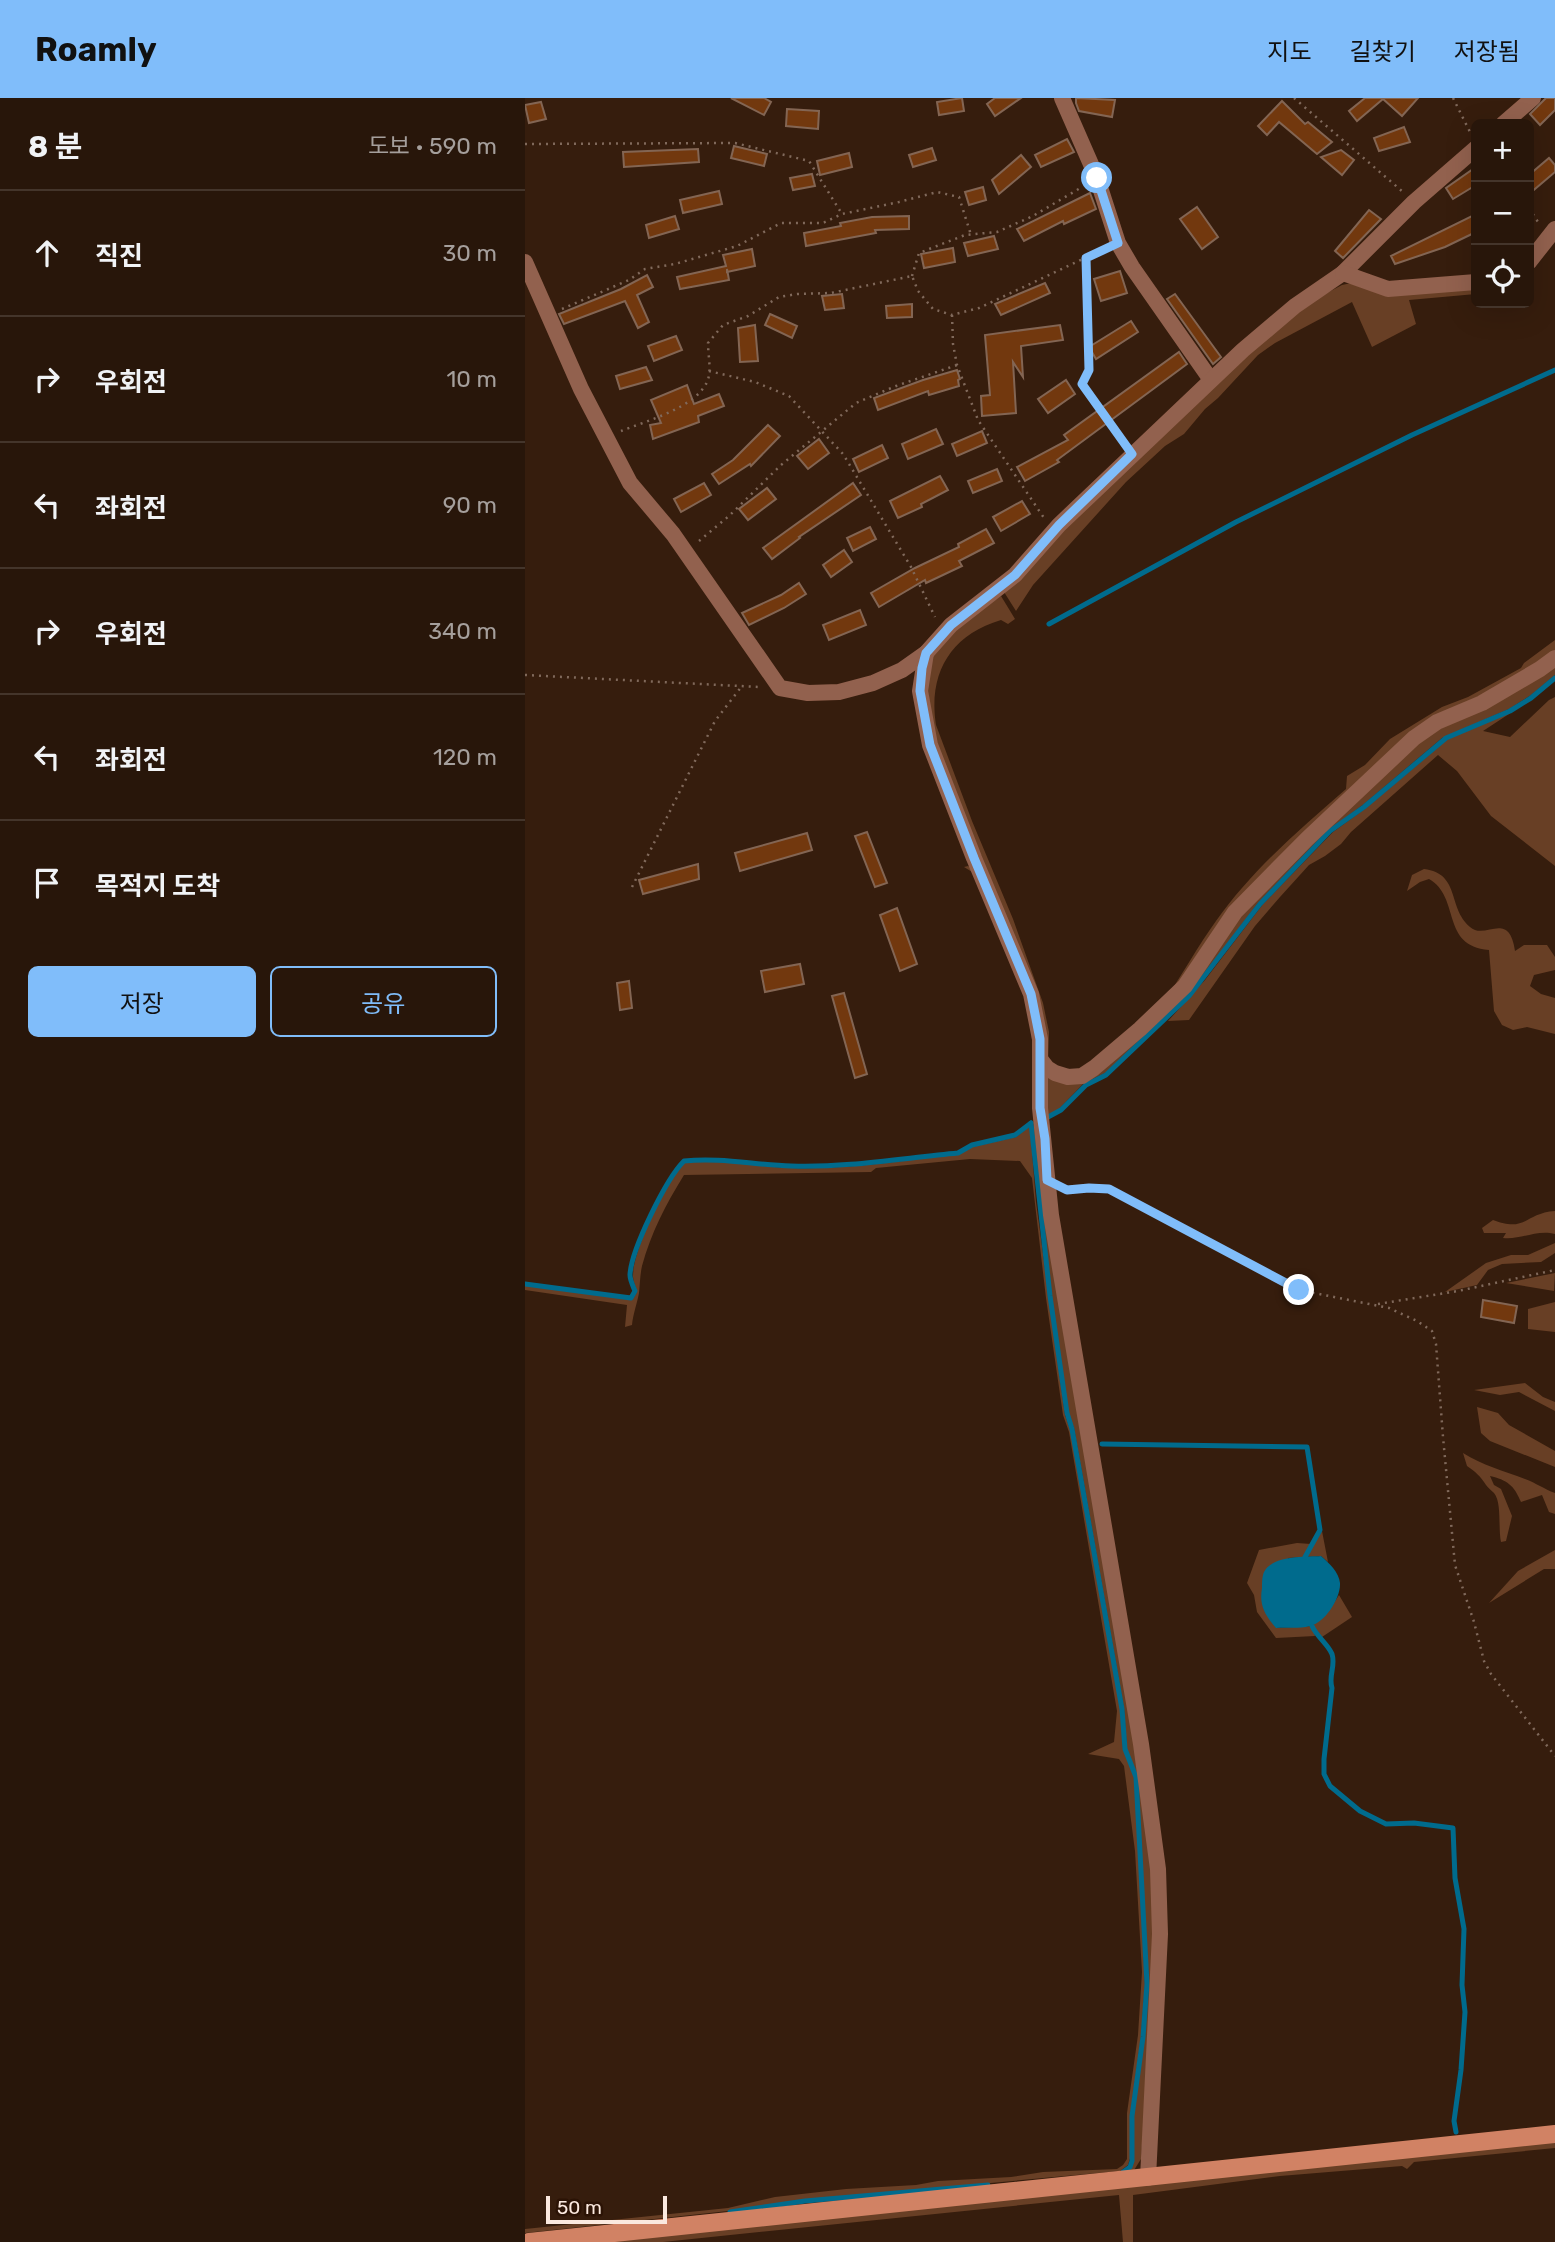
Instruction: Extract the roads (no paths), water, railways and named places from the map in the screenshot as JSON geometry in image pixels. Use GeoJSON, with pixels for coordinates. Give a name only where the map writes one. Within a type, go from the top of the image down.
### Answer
{"type":"FeatureCollection","features":[{"type":"Feature","properties":{"kind":"street"},"geometry":{"type":"LineString","coordinates":[[1062,98],[1097,178],[1118,243],[1211,380]]}},
{"type":"Feature","properties":{"kind":"street"},"geometry":{"type":"LineString","coordinates":[[1509,119],[1533,98]]}},
{"type":"Feature","properties":{"kind":"street"},"geometry":{"type":"LineString","coordinates":[[525,262],[581,389],[630,483],[673,534],[780,688],[809,693],[839,691],[883,679],[902,670],[926,653],[951,625],[1015,575],[1053,532],[1211,380],[1295,306],[1343,272],[1471,152]]}},
{"type":"Feature","properties":{"kind":"street"},"geometry":{"type":"LineString","coordinates":[[1534,256],[1555,229]]}},
{"type":"Feature","properties":{"kind":"street"},"geometry":{"type":"LineString","coordinates":[[1343,272],[1388,289],[1471,282]]}},
{"type":"Feature","properties":{"kind":"street"},"geometry":{"type":"LineString","coordinates":[[926,653],[920,691],[930,745],[1031,994],[1039,1028],[1040,1108],[1051,1215],[1141,1744],[1158,1870],[1160,1934],[1148,2178]]}},
{"type":"Feature","properties":{"kind":"street"},"geometry":{"type":"LineString","coordinates":[[1040,1059],[1047,1068],[1068,1077],[1082,1076],[1094,1068],[1185,986],[1235,912],[1307,839],[1414,738],[1437,722],[1482,703],[1540,669],[1555,657]]}},
{"type":"Feature","properties":{"kind":"street"},"geometry":{"type":"LineString","coordinates":[[529,2242],[1555,2134]]}},
{"type":"Feature","properties":{"kind":"water"},"geometry":{"type":"Polygon","coordinates":[[[1321,1556],[1336,1571],[1340,1583],[1338,1596],[1331,1609],[1316,1624],[1276,1628],[1262,1605],[1264,1572],[1274,1562],[1321,1556]]]}},
{"type":"Feature","properties":{"kind":"waterway"},"geometry":{"type":"LineString","coordinates":[[1049,624],[1236,522],[1412,435],[1555,370]]}},
{"type":"Feature","properties":{"kind":"waterway"},"geometry":{"type":"LineString","coordinates":[[1048,1117],[1061,1110],[1086,1085],[1106,1075],[1189,996],[1260,904],[1330,831],[1364,807],[1446,738],[1510,711],[1555,678]]}},
{"type":"Feature","properties":{"kind":"waterway"},"geometry":{"type":"LineString","coordinates":[[1031,1123],[1050,1296],[1067,1413],[1122,1709],[1125,1749],[1136,1777],[1147,1984],[1132,2116],[1132,2161],[1130,2167],[1123,2172]]}},
{"type":"Feature","properties":{"kind":"waterway"},"geometry":{"type":"LineString","coordinates":[[525,1284],[631,1298],[635,1291],[630,1275],[636,1249],[659,1198],[684,1161],[833,1166],[958,1153],[972,1145],[1015,1135],[1031,1123]]}},
{"type":"Feature","properties":{"kind":"waterway"},"geometry":{"type":"LineString","coordinates":[[1102,1444],[1307,1447],[1320,1530],[1305,1557]]}},
{"type":"Feature","properties":{"kind":"waterway"},"geometry":{"type":"LineString","coordinates":[[1312,1626],[1333,1658],[1324,1759],[1324,1774],[1330,1786],[1360,1811],[1386,1824],[1414,1823],[1453,1828],[1455,1878],[1464,1929],[1462,1985],[1465,2012],[1454,2121],[1456,2132]]}},
{"type":"Feature","properties":{"kind":"waterway"},"geometry":{"type":"LineString","coordinates":[[730,2212],[805,2201],[988,2185]]}}]}
